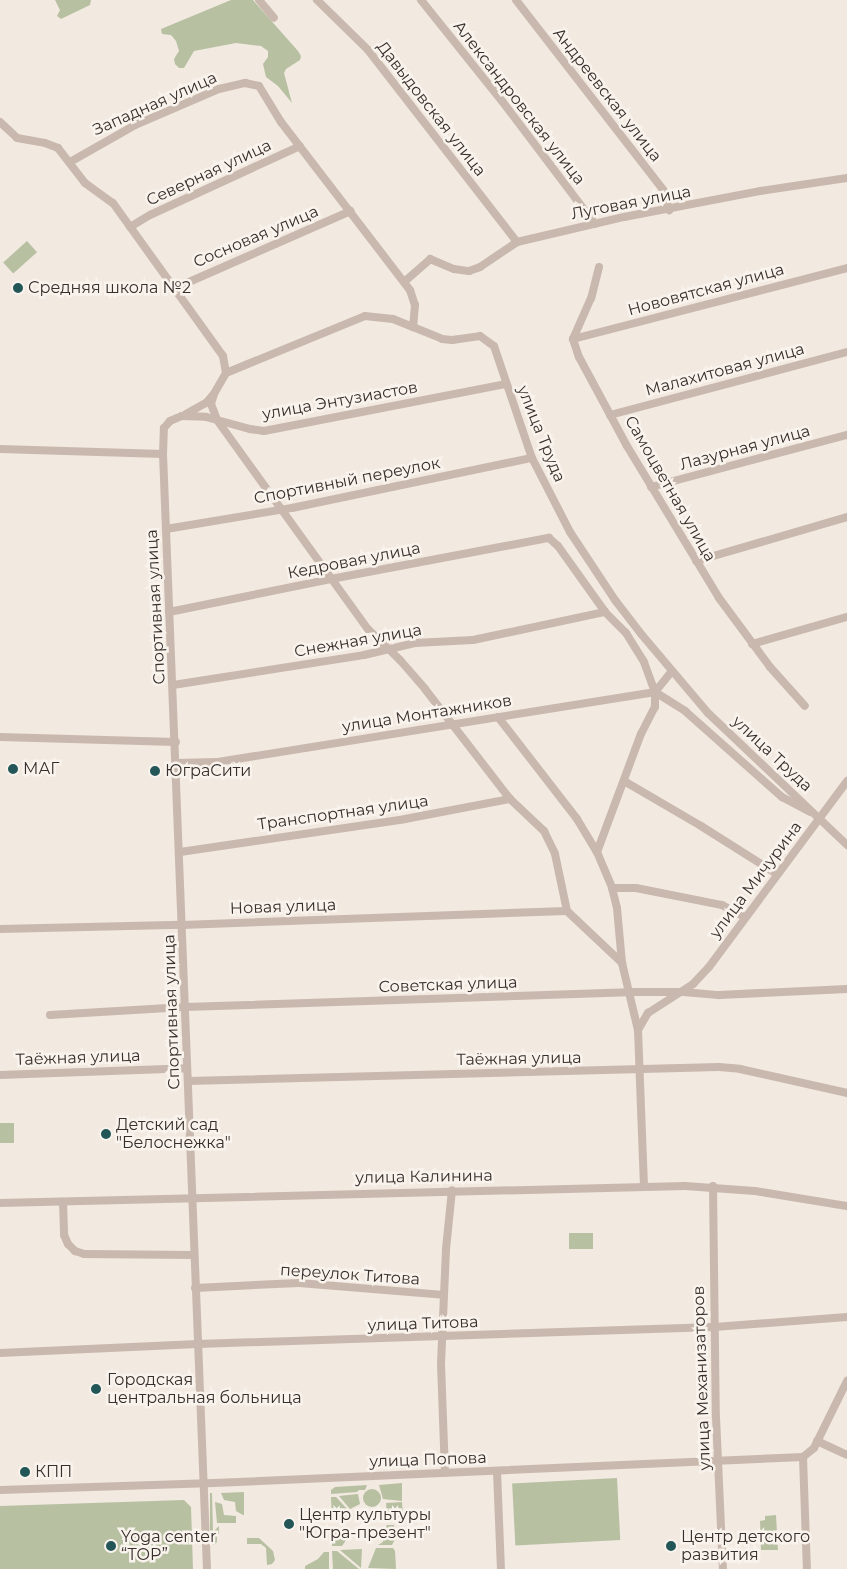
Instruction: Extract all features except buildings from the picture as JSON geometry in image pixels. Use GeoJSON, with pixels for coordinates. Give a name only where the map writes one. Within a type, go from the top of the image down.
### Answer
{"type":"FeatureCollection","features":[{"type":"Feature","properties":{"kind":"street"},"geometry":{"type":"LineString","coordinates":[[259,0],[274,18]]}},
{"type":"Feature","properties":{"kind":"street","name":"Давыдовская улица"},"geometry":{"type":"LineString","coordinates":[[317,0],[368,50],[517,242]]}},
{"type":"Feature","properties":{"kind":"street","name":"Александровская улица"},"geometry":{"type":"LineString","coordinates":[[420,0],[502,101],[595,224]]}},
{"type":"Feature","properties":{"kind":"street","name":"Андреевская улица"},"geometry":{"type":"LineString","coordinates":[[516,0],[664,191],[669,210]]}},
{"type":"Feature","properties":{"kind":"street","name":"Западная улица"},"geometry":{"type":"LineString","coordinates":[[70,162],[135,125],[219,89],[245,82],[255,84],[263,91],[281,122],[300,146]]}},
{"type":"Feature","properties":{"kind":"street"},"geometry":{"type":"LineString","coordinates":[[0,122],[17,138],[53,145],[61,150],[85,183],[113,204],[173,289],[219,348],[223,356],[226,373]]}},
{"type":"Feature","properties":{"kind":"street"},"geometry":{"type":"LineString","coordinates":[[0,449],[163,454],[164,428],[170,420],[182,416],[206,403],[214,394],[226,373],[364,316],[393,319],[413,326],[414,300],[404,282],[300,146]]}},
{"type":"Feature","properties":{"kind":"street","name":"Северная улица"},"geometry":{"type":"LineString","coordinates":[[130,227],[150,215],[300,146]]}},
{"type":"Feature","properties":{"kind":"street","name":"Луговая улица"},"geometry":{"type":"LineString","coordinates":[[404,282],[430,259],[454,269],[469,271],[480,267],[517,242],[595,224],[760,191],[847,178]]}},
{"type":"Feature","properties":{"kind":"street","name":"Сосновая улица"},"geometry":{"type":"LineString","coordinates":[[173,289],[351,211]]}},
{"type":"Feature","properties":{"kind":"street"},"geometry":{"type":"LineString","coordinates":[[573,340],[591,298],[599,267]]}},
{"type":"Feature","properties":{"kind":"street","name":"Нововятская улица"},"geometry":{"type":"LineString","coordinates":[[573,340],[847,268]]}},
{"type":"Feature","properties":{"kind":"street","name":"улица Труда"},"geometry":{"type":"LineString","coordinates":[[413,326],[442,339],[452,340],[473,336],[486,338],[497,353],[532,458],[570,532],[595,571],[642,635],[708,713],[820,817],[847,845]]}},
{"type":"Feature","properties":{"kind":"street","name":"Самоцветная улица"},"geometry":{"type":"LineString","coordinates":[[573,340],[579,357],[610,415],[696,561],[752,644],[805,706]]}},
{"type":"Feature","properties":{"kind":"street","name":"Малахитовая улица"},"geometry":{"type":"LineString","coordinates":[[610,415],[847,352]]}},
{"type":"Feature","properties":{"kind":"street","name":"улица Энтузиастов"},"geometry":{"type":"LineString","coordinates":[[182,416],[197,415],[250,430],[264,431],[506,384]]}},
{"type":"Feature","properties":{"kind":"street"},"geometry":{"type":"LineString","coordinates":[[214,394],[211,404],[217,420],[368,629],[390,649],[425,690],[510,799],[537,823],[550,842],[567,911],[622,963]]}},
{"type":"Feature","properties":{"kind":"street","name":"Лазурная улица"},"geometry":{"type":"LineString","coordinates":[[651,487],[847,435]]}},
{"type":"Feature","properties":{"kind":"street","name":"Спортивная улица"},"geometry":{"type":"LineString","coordinates":[[163,454],[169,612],[174,685],[193,1255],[207,1569]]}},
{"type":"Feature","properties":{"kind":"street","name":"Спортивный переулок"},"geometry":{"type":"LineString","coordinates":[[166,529],[281,509],[532,458]]}},
{"type":"Feature","properties":{"kind":"street"},"geometry":{"type":"LineString","coordinates":[[696,561],[847,517]]}},
{"type":"Feature","properties":{"kind":"street","name":"Кедровая улица"},"geometry":{"type":"LineString","coordinates":[[169,612],[331,579],[545,539],[553,540],[605,612]]}},
{"type":"Feature","properties":{"kind":"street"},"geometry":{"type":"LineString","coordinates":[[597,852],[641,734],[655,707],[655,692],[652,680],[638,651],[620,625],[605,612]]}},
{"type":"Feature","properties":{"kind":"street","name":"Снежная улица"},"geometry":{"type":"LineString","coordinates":[[174,685],[390,649],[415,643],[473,640],[605,612]]}},
{"type":"Feature","properties":{"kind":"street"},"geometry":{"type":"LineString","coordinates":[[752,644],[847,617]]}},
{"type":"Feature","properties":{"kind":"street"},"geometry":{"type":"LineString","coordinates":[[655,692],[672,671]]}},
{"type":"Feature","properties":{"kind":"street","name":"улица Труда"},"geometry":{"type":"LineString","coordinates":[[655,692],[685,712],[782,797],[820,817]]}},
{"type":"Feature","properties":{"kind":"street","name":"улица Монтажников"},"geometry":{"type":"LineString","coordinates":[[176,763],[218,762],[655,692]]}},
{"type":"Feature","properties":{"kind":"street"},"geometry":{"type":"LineString","coordinates":[[498,717],[577,819],[597,852],[612,888],[619,922],[622,963],[638,1030],[644,1186]]}},
{"type":"Feature","properties":{"kind":"street"},"geometry":{"type":"LineString","coordinates":[[0,737],[176,742]]}},
{"type":"Feature","properties":{"kind":"street"},"geometry":{"type":"LineString","coordinates":[[624,781],[701,826],[777,874]]}},
{"type":"Feature","properties":{"kind":"street","name":"улица Мичурина"},"geometry":{"type":"LineString","coordinates":[[638,1030],[648,1013],[683,992],[709,966],[847,781]]}},
{"type":"Feature","properties":{"kind":"street","name":"Транспортная улица"},"geometry":{"type":"LineString","coordinates":[[180,852],[405,818],[510,799]]}},
{"type":"Feature","properties":{"kind":"street"},"geometry":{"type":"LineString","coordinates":[[612,888],[636,888],[722,905],[745,917]]}},
{"type":"Feature","properties":{"kind":"street","name":"Новая улица"},"geometry":{"type":"LineString","coordinates":[[0,929],[182,925],[567,911]]}},
{"type":"Feature","properties":{"kind":"street","name":"Советская улица"},"geometry":{"type":"LineString","coordinates":[[50,1016],[185,1007],[628,992],[683,992],[719,995],[847,989]]}},
{"type":"Feature","properties":{"kind":"street","name":"Таёжная улица"},"geometry":{"type":"LineString","coordinates":[[188,1081],[719,1067],[740,1069],[847,1093]]}},
{"type":"Feature","properties":{"kind":"street","name":"Таёжная улица"},"geometry":{"type":"LineString","coordinates":[[0,1075],[188,1068]]}},
{"type":"Feature","properties":{"kind":"street","name":"улица Калинина"},"geometry":{"type":"LineString","coordinates":[[0,1203],[191,1196],[713,1186],[847,1206]]}},
{"type":"Feature","properties":{"kind":"street","name":"улица Механизаторов"},"geometry":{"type":"LineString","coordinates":[[713,1186],[714,1327],[722,1569]]}},
{"type":"Feature","properties":{"kind":"street"},"geometry":{"type":"LineString","coordinates":[[445,1473],[441,1364],[446,1248],[452,1190]]}},
{"type":"Feature","properties":{"kind":"street"},"geometry":{"type":"LineString","coordinates":[[63,1202],[64,1235],[68,1244],[75,1251],[84,1254],[193,1255]]}},
{"type":"Feature","properties":{"kind":"street","name":"переулок Титова"},"geometry":{"type":"LineString","coordinates":[[195,1288],[299,1283],[444,1295]]}},
{"type":"Feature","properties":{"kind":"street","name":"улица Титова"},"geometry":{"type":"LineString","coordinates":[[0,1353],[198,1344],[714,1327],[847,1317]]}},
{"type":"Feature","properties":{"kind":"street"},"geometry":{"type":"LineString","coordinates":[[807,1569],[805,1456],[817,1441],[847,1381]]}},
{"type":"Feature","properties":{"kind":"street"},"geometry":{"type":"LineString","coordinates":[[817,1441],[847,1455]]}},
{"type":"Feature","properties":{"kind":"street","name":"улица Попова"},"geometry":{"type":"LineString","coordinates":[[0,1490],[718,1461],[805,1456],[819,1449],[832,1449]]}},
{"type":"Feature","properties":{"kind":"street"},"geometry":{"type":"LineString","coordinates":[[497,1470],[501,1569]]}},
{"type":"Feature","properties":{"kind":"green space"},"geometry":{"type":"Polygon","coordinates":[[[55,0],[91,0],[90,5],[61,19],[57,16],[60,10],[55,0]]]}},
{"type":"Feature","properties":{"kind":"green space"},"geometry":{"type":"Polygon","coordinates":[[[231,0],[253,0],[301,56],[300,60],[286,69],[284,73],[292,103],[278,86],[266,77],[263,64],[268,57],[268,51],[261,46],[236,43],[194,51],[184,68],[179,68],[175,64],[174,59],[179,51],[176,41],[171,35],[162,34],[161,29],[231,0]]]}},
{"type":"Feature","properties":{"kind":"green space"},"geometry":{"type":"Polygon","coordinates":[[[27,241],[37,252],[13,274],[3,262],[27,241]]]}},
{"type":"Feature","properties":{"kind":"green space"},"geometry":{"type":"Polygon","coordinates":[[[0,1123],[14,1123],[14,1143],[0,1143],[0,1123]]]}},
{"type":"Feature","properties":{"kind":"green space"},"geometry":{"type":"Polygon","coordinates":[[[569,1233],[593,1233],[593,1249],[569,1249],[569,1233]]]}},
{"type":"Feature","properties":{"kind":"green space"},"geometry":{"type":"Polygon","coordinates":[[[617,1478],[620,1540],[515,1545],[512,1483],[617,1478]]]}},
{"type":"Feature","properties":{"kind":"green space"},"geometry":{"type":"Polygon","coordinates":[[[402,1483],[402,1501],[383,1499],[379,1485],[402,1483]]]}},
{"type":"Feature","properties":{"kind":"green space"},"geometry":{"type":"Polygon","coordinates":[[[367,1485],[365,1490],[357,1492],[331,1494],[331,1490],[335,1487],[367,1485]]]}},
{"type":"Feature","properties":{"kind":"green space"},"geometry":{"type":"Polygon","coordinates":[[[372,1489],[378,1492],[381,1498],[378,1504],[372,1507],[366,1504],[363,1498],[366,1492],[372,1489]]]}},
{"type":"Feature","properties":{"kind":"green space"},"geometry":{"type":"Polygon","coordinates":[[[244,1492],[244,1515],[236,1511],[235,1502],[224,1500],[221,1493],[244,1492]]]}},
{"type":"Feature","properties":{"kind":"green space"},"geometry":{"type":"Polygon","coordinates":[[[210,1493],[212,1493],[213,1532],[219,1526],[217,1542],[214,1545],[210,1543],[210,1493]]]}},
{"type":"Feature","properties":{"kind":"green space"},"geometry":{"type":"Polygon","coordinates":[[[358,1494],[360,1504],[350,1509],[339,1496],[358,1494]]]}},
{"type":"Feature","properties":{"kind":"green space"},"geometry":{"type":"Polygon","coordinates":[[[331,1497],[336,1497],[348,1510],[344,1520],[332,1520],[331,1497]]]}},
{"type":"Feature","properties":{"kind":"green space"},"geometry":{"type":"Polygon","coordinates":[[[184,1500],[191,1507],[193,1569],[0,1569],[0,1506],[184,1500]]]}},
{"type":"Feature","properties":{"kind":"green space"},"geometry":{"type":"Polygon","coordinates":[[[215,1502],[222,1504],[224,1515],[236,1516],[236,1523],[217,1523],[215,1502]]]}},
{"type":"Feature","properties":{"kind":"green space"},"geometry":{"type":"Polygon","coordinates":[[[402,1502],[403,1518],[387,1519],[386,1503],[402,1502]]]}},
{"type":"Feature","properties":{"kind":"green space"},"geometry":{"type":"Polygon","coordinates":[[[776,1515],[778,1550],[761,1550],[760,1521],[765,1520],[765,1516],[776,1515]]]}},
{"type":"Feature","properties":{"kind":"green space"},"geometry":{"type":"Polygon","coordinates":[[[387,1525],[394,1525],[395,1539],[392,1545],[378,1545],[383,1542],[382,1537],[387,1525]]]}},
{"type":"Feature","properties":{"kind":"green space"},"geometry":{"type":"Polygon","coordinates":[[[332,1528],[344,1528],[349,1536],[342,1546],[332,1546],[332,1528]]]}},
{"type":"Feature","properties":{"kind":"green space"},"geometry":{"type":"Polygon","coordinates":[[[247,1538],[259,1538],[273,1551],[275,1560],[272,1564],[267,1565],[266,1548],[261,1544],[247,1544],[247,1538]]]}},
{"type":"Feature","properties":{"kind":"green space"},"geometry":{"type":"Polygon","coordinates":[[[376,1548],[393,1548],[395,1551],[396,1569],[368,1568],[376,1548]]]}},
{"type":"Feature","properties":{"kind":"green space"},"geometry":{"type":"Polygon","coordinates":[[[362,1549],[361,1568],[340,1550],[362,1549]]]}},
{"type":"Feature","properties":{"kind":"green space"},"geometry":{"type":"Polygon","coordinates":[[[332,1551],[337,1551],[359,1569],[333,1569],[332,1551]]]}},
{"type":"Feature","properties":{"kind":"green space"},"geometry":{"type":"Polygon","coordinates":[[[324,1552],[329,1552],[329,1569],[305,1569],[305,1566],[318,1559],[324,1552]]]}},
{"type":"Feature","properties":{"kind":"place","name":"Средняя школа №2"},"geometry":{"type":"Point","coordinates":[18,288]}},
{"type":"Feature","properties":{"kind":"place","name":"МАГ"},"geometry":{"type":"Point","coordinates":[13,769]}},
{"type":"Feature","properties":{"kind":"place","name":"ЮграСити"},"geometry":{"type":"Point","coordinates":[155,771]}},
{"type":"Feature","properties":{"kind":"place","name":"Детский сад \"Белоснежка\""},"geometry":{"type":"Point","coordinates":[106,1134]}},
{"type":"Feature","properties":{"kind":"place","name":"Городская центральная больница"},"geometry":{"type":"Point","coordinates":[96,1389]}},
{"type":"Feature","properties":{"kind":"place","name":"КПП"},"geometry":{"type":"Point","coordinates":[25,1472]}},
{"type":"Feature","properties":{"kind":"place","name":"Центр культуры \"Югра-презент\""},"geometry":{"type":"Point","coordinates":[289,1524]}},
{"type":"Feature","properties":{"kind":"place","name":"Yoga center “TOP”"},"geometry":{"type":"Point","coordinates":[111,1546]}},
{"type":"Feature","properties":{"kind":"place","name":"Центр детского развития"},"geometry":{"type":"Point","coordinates":[671,1546]}}]}
